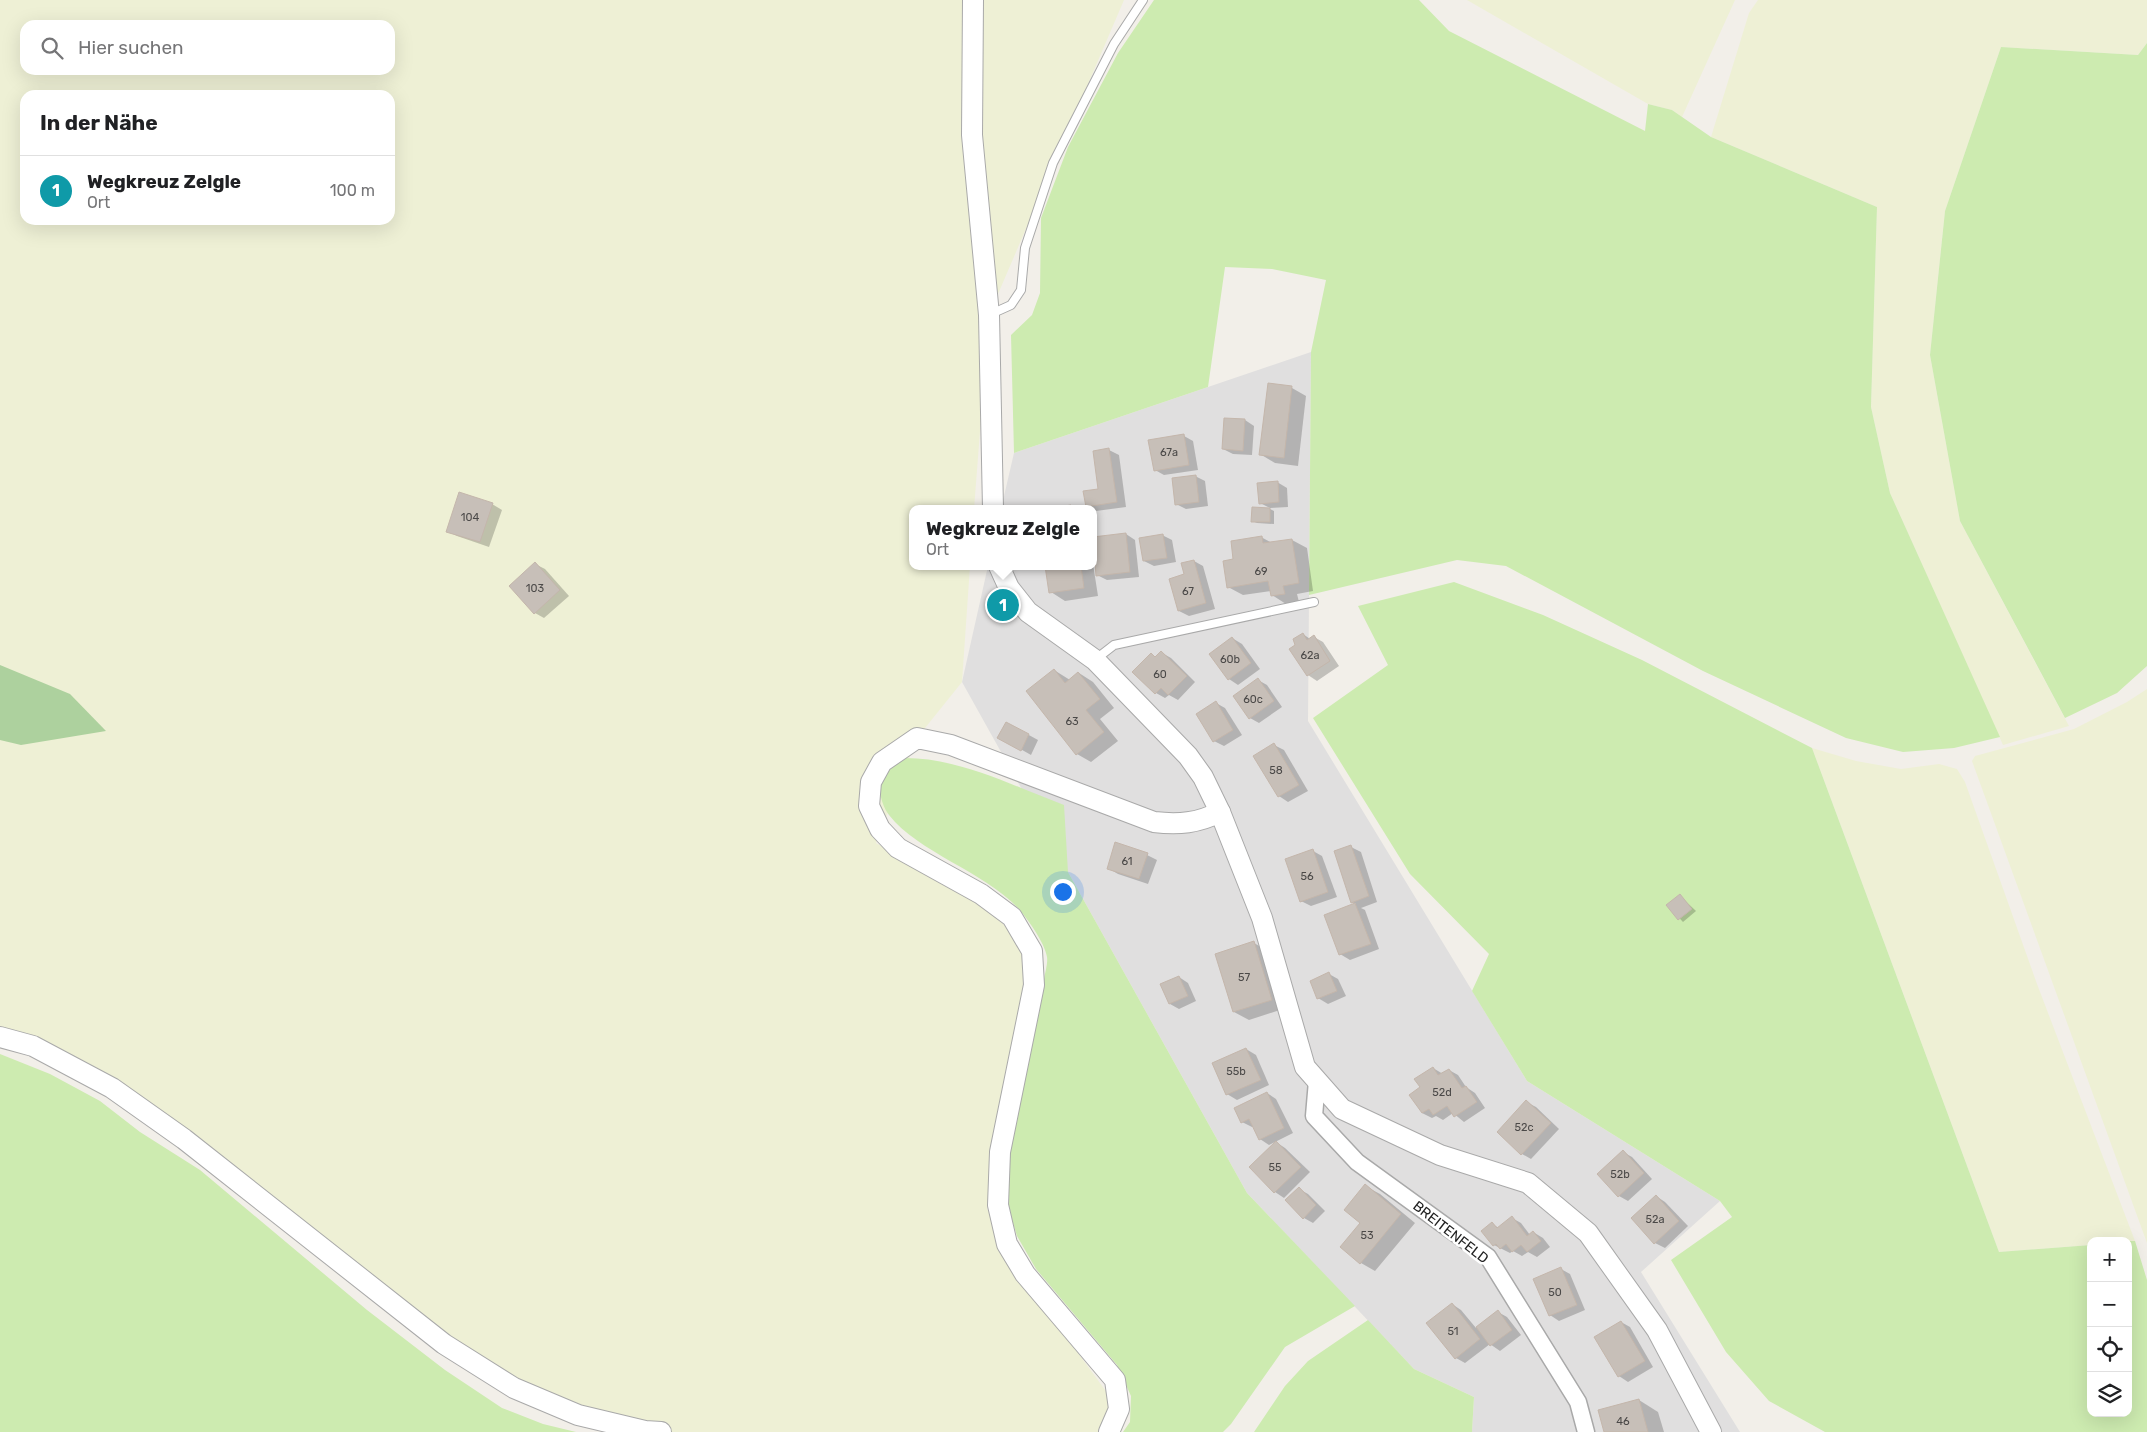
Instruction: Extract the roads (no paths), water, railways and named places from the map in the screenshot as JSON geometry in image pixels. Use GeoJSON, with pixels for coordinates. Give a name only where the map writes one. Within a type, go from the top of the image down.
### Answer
{"type":"FeatureCollection","features":[{"type":"Feature","properties":{"kind":"street"},"geometry":{"type":"LineString","coordinates":[[973,0],[972,135],[989,315],[992,505]]}},
{"type":"Feature","properties":{"kind":"street"},"geometry":{"type":"LineString","coordinates":[[1001,570],[1009,588],[1028,612],[1095,660],[1188,756],[1203,777],[1220,812],[1262,918],[1305,1067],[1342,1109],[1440,1155],[1528,1183],[1588,1233],[1657,1330],[1711,1432]]}},
{"type":"Feature","properties":{"kind":"street"},"geometry":{"type":"LineString","coordinates":[[1109,1432],[1119,1409],[1115,1380],[1025,1274],[1006,1244],[998,1206],[1000,1152],[1034,985],[1032,951],[1012,917],[981,894],[898,848],[880,829],[869,806],[871,782],[882,762],[917,738],[951,745],[1154,822],[1180,825],[1206,820],[1220,812]]}},
{"type":"Feature","properties":{"kind":"street"},"geometry":{"type":"LineString","coordinates":[[0,1037],[33,1046],[112,1088],[184,1139],[444,1344],[514,1388],[578,1415],[645,1431],[661,1432]]}},
{"type":"Feature","properties":{"kind":"street","name":"BREITENFELD"},"geometry":{"type":"LineString","coordinates":[[1318,1081],[1314,1116],[1357,1162],[1488,1257],[1578,1402],[1586,1432]]}},
{"type":"Feature","properties":{"kind":"lane"},"geometry":{"type":"LineString","coordinates":[[989,315],[1011,305],[1022,290],[1025,248],[1053,163],[1114,44],[1143,0]]}},
{"type":"Feature","properties":{"kind":"lane"},"geometry":{"type":"LineString","coordinates":[[1095,660],[1114,645],[1314,602]]}},
{"type":"Feature","properties":{"kind":"place","name":"Wegkreuz Zelgle"},"geometry":{"type":"Point","coordinates":[1003,605]}}]}
